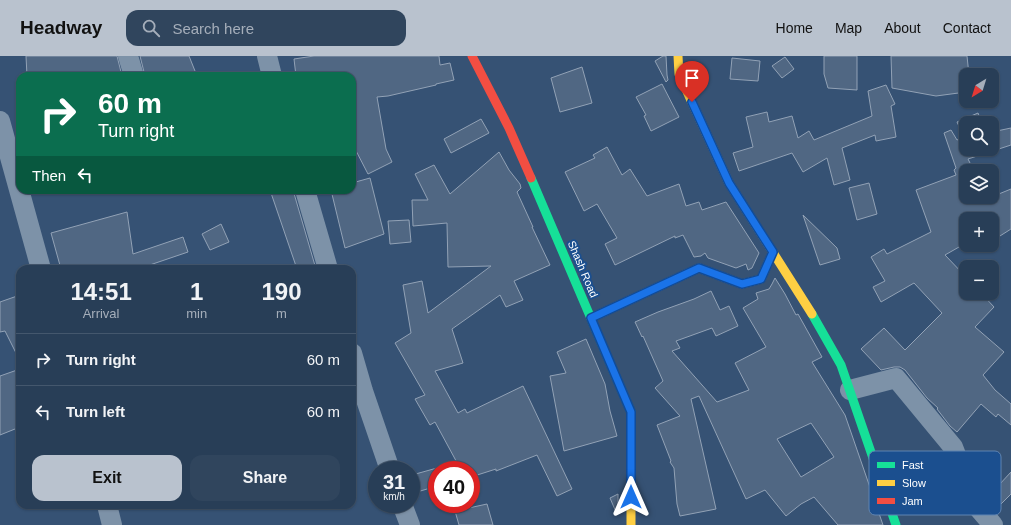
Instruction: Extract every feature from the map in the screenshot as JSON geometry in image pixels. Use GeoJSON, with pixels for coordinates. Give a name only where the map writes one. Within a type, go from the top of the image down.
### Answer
{"type":"FeatureCollection","features":[{"type":"Feature","properties":{"kind":"street"},"geometry":{"type":"LineString","coordinates":[[128,56],[133,72]]}},
{"type":"Feature","properties":{"kind":"street"},"geometry":{"type":"LineString","coordinates":[[266,56],[271,72]]}},
{"type":"Feature","properties":{"kind":"street","name":"Shash Road"},"geometry":{"type":"LineString","coordinates":[[472,56],[509,128],[631,412],[632,525]]}},
{"type":"Feature","properties":{"kind":"street"},"geometry":{"type":"LineString","coordinates":[[678,56],[679,74],[729,183],[807,305],[841,365],[871,451]]}},
{"type":"Feature","properties":{"kind":"street"},"geometry":{"type":"LineString","coordinates":[[0,121],[16,179]]}},
{"type":"Feature","properties":{"kind":"street"},"geometry":{"type":"LineString","coordinates":[[20,194],[40,265]]}},
{"type":"Feature","properties":{"kind":"street"},"geometry":{"type":"LineString","coordinates":[[306,194],[327,265]]}},
{"type":"Feature","properties":{"kind":"street"},"geometry":{"type":"LineString","coordinates":[[591,318],[699,268],[742,284],[761,279],[773,252]]}},
{"type":"Feature","properties":{"kind":"street"},"geometry":{"type":"LineString","coordinates":[[356,367],[387,461]]}},
{"type":"Feature","properties":{"kind":"street"},"geometry":{"type":"LineString","coordinates":[[850,390],[896,378],[953,447],[955,451]]}},
{"type":"Feature","properties":{"kind":"street"},"geometry":{"type":"LineString","coordinates":[[108,509],[112,525]]}},
{"type":"Feature","properties":{"kind":"street"},"geometry":{"type":"LineString","coordinates":[[405,513],[410,525]]}},
{"type":"Feature","properties":{"kind":"street"},"geometry":{"type":"LineString","coordinates":[[893,515],[896,525]]}},
{"type":"Feature","properties":{"kind":"street"},"geometry":{"type":"LineString","coordinates":[[984,515],[993,525]]}},
{"type":"Feature","properties":{"kind":"building"},"geometry":{"type":"Polygon","coordinates":[[[26,56],[117,56],[121,72],[27,72],[26,56]]]}},
{"type":"Feature","properties":{"kind":"building"},"geometry":{"type":"Polygon","coordinates":[[[140,56],[189,56],[195,72],[144,72],[140,56]]]}},
{"type":"Feature","properties":{"kind":"building"},"geometry":{"type":"Polygon","coordinates":[[[314,56],[439,56],[440,65],[450,63],[454,80],[388,96],[377,97],[386,149],[392,162],[368,174],[356,151],[356,72],[296,72],[294,59],[314,56]]]}},
{"type":"Feature","properties":{"kind":"building"},"geometry":{"type":"Polygon","coordinates":[[[663,56],[666,56],[668,80],[666,82],[655,61],[663,56]]]}},
{"type":"Feature","properties":{"kind":"building"},"geometry":{"type":"Polygon","coordinates":[[[824,56],[857,56],[857,90],[828,88],[824,74],[824,56]]]}},
{"type":"Feature","properties":{"kind":"building"},"geometry":{"type":"Polygon","coordinates":[[[891,56],[967,56],[968,68],[959,68],[959,93],[936,96],[892,88],[891,56]]]}},
{"type":"Feature","properties":{"kind":"building"},"geometry":{"type":"Polygon","coordinates":[[[785,57],[794,69],[782,78],[772,66],[785,57]]]}},
{"type":"Feature","properties":{"kind":"building"},"geometry":{"type":"Polygon","coordinates":[[[732,58],[760,61],[758,81],[730,79],[732,58]]]}},
{"type":"Feature","properties":{"kind":"building"},"geometry":{"type":"Polygon","coordinates":[[[582,67],[592,103],[560,112],[551,78],[582,67]]]}},
{"type":"Feature","properties":{"kind":"building"},"geometry":{"type":"Polygon","coordinates":[[[662,84],[679,117],[651,131],[644,116],[646,115],[636,97],[662,84]]]}},
{"type":"Feature","properties":{"kind":"building"},"geometry":{"type":"Polygon","coordinates":[[[886,85],[895,104],[891,106],[896,137],[876,141],[875,135],[842,148],[850,180],[834,185],[827,158],[803,172],[792,153],[739,171],[733,153],[753,147],[746,117],[767,112],[769,122],[792,116],[798,138],[809,131],[814,140],[872,116],[868,91],[886,85]]]}},
{"type":"Feature","properties":{"kind":"building"},"geometry":{"type":"Polygon","coordinates":[[[978,113],[979,116],[971,116],[978,113]]]}},
{"type":"Feature","properties":{"kind":"building"},"geometry":{"type":"Polygon","coordinates":[[[481,119],[489,133],[451,153],[444,139],[481,119]]]}},
{"type":"Feature","properties":{"kind":"building"},"geometry":{"type":"Polygon","coordinates":[[[1011,128],[1011,145],[999,149],[999,131],[1011,128]]]}},
{"type":"Feature","properties":{"kind":"building"},"geometry":{"type":"Polygon","coordinates":[[[951,130],[957,140],[959,139],[959,156],[977,156],[968,159],[970,164],[959,164],[959,204],[999,204],[999,194],[1011,189],[1011,229],[999,237],[999,212],[959,212],[959,247],[945,255],[959,270],[959,300],[988,300],[994,307],[975,327],[1004,352],[983,375],[995,390],[1011,404],[1011,425],[998,414],[996,417],[981,404],[957,432],[950,426],[937,409],[938,408],[927,398],[905,370],[900,367],[894,367],[881,370],[861,349],[884,328],[905,350],[942,313],[914,283],[881,302],[873,287],[885,281],[871,257],[884,249],[887,254],[931,232],[916,190],[956,175],[954,170],[956,168],[944,133],[951,130]]]}},
{"type":"Feature","properties":{"kind":"building"},"geometry":{"type":"Polygon","coordinates":[[[607,147],[622,175],[630,169],[647,196],[679,184],[686,206],[699,202],[702,210],[726,202],[759,253],[752,268],[748,270],[746,264],[736,268],[708,258],[705,253],[701,256],[694,257],[683,235],[675,238],[675,236],[615,265],[605,244],[617,238],[597,204],[584,211],[565,172],[595,158],[593,155],[607,147]]]}},
{"type":"Feature","properties":{"kind":"building"},"geometry":{"type":"Polygon","coordinates":[[[499,152],[509,170],[520,184],[521,188],[517,192],[550,265],[514,281],[523,300],[506,307],[500,295],[452,329],[463,363],[435,371],[458,413],[465,409],[467,413],[523,386],[572,489],[557,496],[537,455],[496,471],[496,469],[480,474],[480,461],[456,461],[435,422],[430,425],[415,399],[425,395],[395,343],[411,333],[403,285],[422,281],[428,313],[491,266],[448,267],[447,223],[413,226],[412,200],[428,200],[415,174],[434,165],[450,194],[499,152]]]}},
{"type":"Feature","properties":{"kind":"building"},"geometry":{"type":"Polygon","coordinates":[[[370,178],[384,234],[345,248],[332,194],[356,194],[356,182],[370,178]]]}},
{"type":"Feature","properties":{"kind":"building"},"geometry":{"type":"Polygon","coordinates":[[[869,183],[877,214],[857,220],[849,188],[869,183]]]}},
{"type":"Feature","properties":{"kind":"building"},"geometry":{"type":"Polygon","coordinates":[[[271,194],[294,194],[315,265],[296,265],[271,194]]]}},
{"type":"Feature","properties":{"kind":"building"},"geometry":{"type":"Polygon","coordinates":[[[127,212],[133,254],[183,237],[188,252],[150,265],[60,265],[51,233],[127,212]]]}},
{"type":"Feature","properties":{"kind":"building"},"geometry":{"type":"Polygon","coordinates":[[[803,215],[837,248],[840,259],[820,265],[803,215]]]}},
{"type":"Feature","properties":{"kind":"building"},"geometry":{"type":"Polygon","coordinates":[[[409,220],[411,242],[390,244],[388,221],[409,220]]]}},
{"type":"Feature","properties":{"kind":"building"},"geometry":{"type":"Polygon","coordinates":[[[221,224],[229,242],[210,250],[202,234],[221,224]]]}},
{"type":"Feature","properties":{"kind":"building"},"geometry":{"type":"Polygon","coordinates":[[[775,278],[796,315],[798,314],[822,357],[812,362],[845,415],[869,484],[869,515],[880,515],[883,525],[838,525],[814,497],[801,504],[786,516],[765,490],[746,499],[699,396],[691,399],[716,509],[680,516],[677,504],[674,468],[670,462],[671,461],[657,425],[680,416],[655,388],[663,381],[643,336],[642,337],[635,322],[711,291],[720,310],[729,306],[738,326],[716,336],[712,328],[676,341],[680,348],[672,351],[717,402],[749,390],[735,363],[766,347],[743,308],[758,299],[756,293],[769,289],[775,278]],[[811,423],[777,439],[801,477],[834,457],[811,423]]]}},
{"type":"Feature","properties":{"kind":"building"},"geometry":{"type":"Polygon","coordinates":[[[16,296],[16,353],[5,331],[0,332],[0,302],[16,296]]]}},
{"type":"Feature","properties":{"kind":"building"},"geometry":{"type":"Polygon","coordinates":[[[586,339],[605,384],[617,436],[564,451],[550,376],[566,373],[557,352],[586,339]]]}},
{"type":"Feature","properties":{"kind":"building"},"geometry":{"type":"Polygon","coordinates":[[[16,370],[16,429],[0,435],[0,376],[16,370]]]}},
{"type":"Feature","properties":{"kind":"building"},"geometry":{"type":"Polygon","coordinates":[[[428,471],[428,489],[420,491],[420,473],[428,471]]]}},
{"type":"Feature","properties":{"kind":"building"},"geometry":{"type":"Polygon","coordinates":[[[1011,472],[1011,494],[1001,504],[1001,483],[1011,472]]]}},
{"type":"Feature","properties":{"kind":"building"},"geometry":{"type":"Polygon","coordinates":[[[618,494],[618,511],[616,512],[610,498],[618,494]]]}},
{"type":"Feature","properties":{"kind":"building"},"geometry":{"type":"Polygon","coordinates":[[[487,504],[493,525],[459,525],[456,513],[480,513],[480,506],[487,504]]]}},
{"type":"Feature","properties":{"kind":"traffic: fast"},"geometry":{"type":"LineString","coordinates":[[531,178],[631,412],[631,436]]}},
{"type":"Feature","properties":{"kind":"traffic: fast"},"geometry":{"type":"LineString","coordinates":[[812,314],[841,365],[871,451]]}},
{"type":"Feature","properties":{"kind":"traffic: fast"},"geometry":{"type":"LineString","coordinates":[[893,515],[896,525]]}},
{"type":"Feature","properties":{"kind":"traffic: slow"},"geometry":{"type":"LineString","coordinates":[[678,56],[679,74],[729,183],[812,314]]}},
{"type":"Feature","properties":{"kind":"traffic: slow"},"geometry":{"type":"LineString","coordinates":[[591,318],[699,268],[742,284],[761,279],[773,252]]}},
{"type":"Feature","properties":{"kind":"traffic: slow"},"geometry":{"type":"LineString","coordinates":[[631,436],[631,525]]}},
{"type":"Feature","properties":{"kind":"traffic: jam"},"geometry":{"type":"LineString","coordinates":[[472,56],[509,128],[531,178]]}},
{"type":"Feature","properties":{"kind":"route"},"geometry":{"type":"LineString","coordinates":[[631,497],[631,412],[591,318],[699,268],[742,284],[761,279],[773,252],[729,183],[692,102]]}}]}
